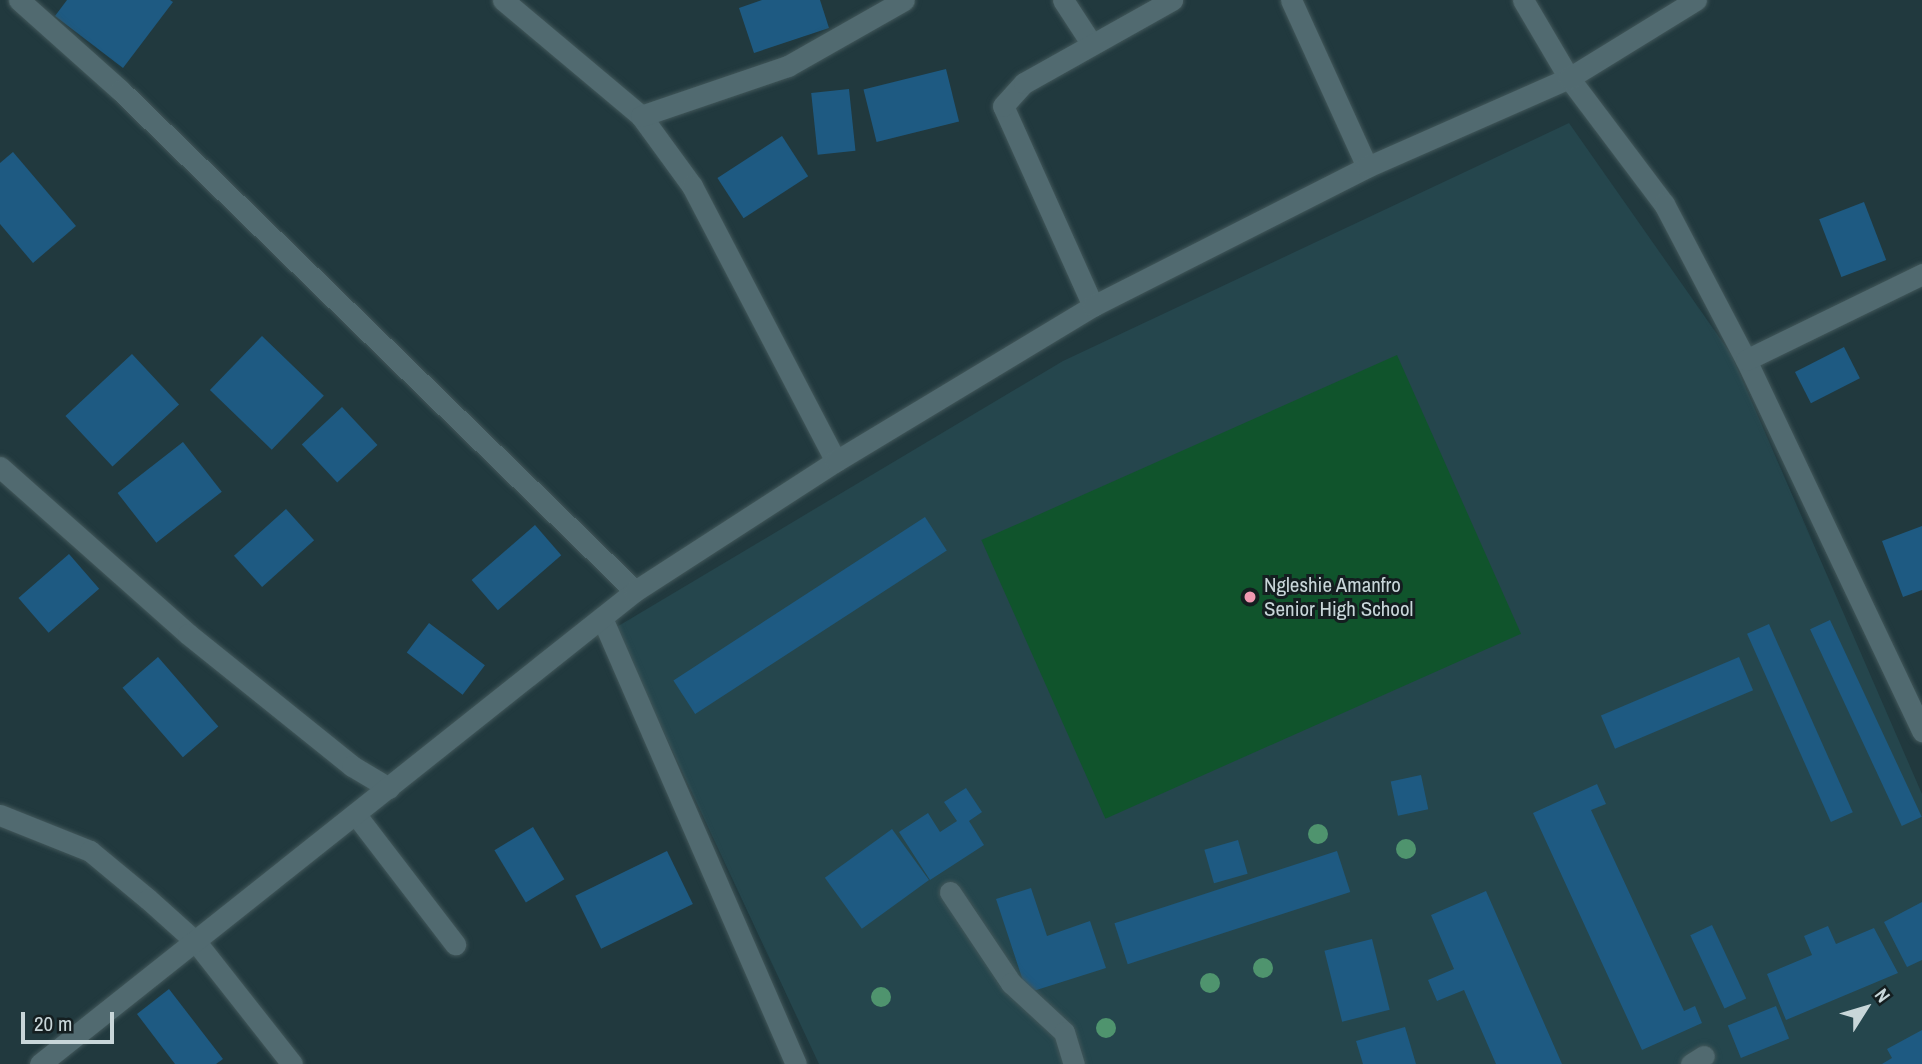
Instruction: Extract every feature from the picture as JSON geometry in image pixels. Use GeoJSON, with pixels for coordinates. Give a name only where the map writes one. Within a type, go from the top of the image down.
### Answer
{"type":"FeatureCollection","features":[{"type":"Feature","properties":{"kind":"street"},"geometry":{"type":"LineString","coordinates":[[19,0],[120,90],[635,591]]}},
{"type":"Feature","properties":{"kind":"street"},"geometry":{"type":"LineString","coordinates":[[503,0],[641,116],[718,232],[836,461]]}},
{"type":"Feature","properties":{"kind":"street"},"geometry":{"type":"LineString","coordinates":[[641,116],[788,65],[904,0]]}},
{"type":"Feature","properties":{"kind":"street"},"geometry":{"type":"LineString","coordinates":[[1063,0],[1091,43]]}},
{"type":"Feature","properties":{"kind":"street"},"geometry":{"type":"LineString","coordinates":[[1093,306],[1003,106],[1024,83],[1091,43],[1172,0]]}},
{"type":"Feature","properties":{"kind":"street"},"geometry":{"type":"LineString","coordinates":[[1291,0],[1367,167]]}},
{"type":"Feature","properties":{"kind":"street"},"geometry":{"type":"LineString","coordinates":[[1523,0],[1569,78],[1664,204],[1746,360],[1922,731]]}},
{"type":"Feature","properties":{"kind":"street"},"geometry":{"type":"LineString","coordinates":[[40,1064],[197,942],[635,591],[836,461],[1093,306],[1367,167],[1569,78],[1696,0]]}},
{"type":"Feature","properties":{"kind":"street"},"geometry":{"type":"LineString","coordinates":[[1746,360],[1922,274]]}},
{"type":"Feature","properties":{"kind":"street"},"geometry":{"type":"LineString","coordinates":[[0,467],[188,634],[352,766],[389,788]]}},
{"type":"Feature","properties":{"kind":"street"},"geometry":{"type":"LineString","coordinates":[[602,618],[796,1064]]}},
{"type":"Feature","properties":{"kind":"street"},"geometry":{"type":"LineString","coordinates":[[0,815],[90,851],[197,942],[292,1064]]}},
{"type":"Feature","properties":{"kind":"street"},"geometry":{"type":"LineString","coordinates":[[356,815],[454,944]]}},
{"type":"Feature","properties":{"kind":"street"},"geometry":{"type":"LineString","coordinates":[[950,892],[1011,983],[1064,1031],[1074,1064]]}},
{"type":"Feature","properties":{"kind":"shaded area","name":"Ngleshie Amanfro Senior High School"},"geometry":{"type":"Polygon","coordinates":[[[1569,123],[1731,354],[1922,794],[1922,1064],[819,1064],[615,628],[1063,361],[1569,123]]]}},
{"type":"Feature","properties":{"kind":"green space"},"geometry":{"type":"Polygon","coordinates":[[[1397,355],[1521,634],[1105,819],[981,540],[1397,355]]]}},
{"type":"Feature","properties":{"kind":"building"},"geometry":{"type":"Polygon","coordinates":[[[67,0],[173,2],[123,68],[55,16],[67,0]]]}},
{"type":"Feature","properties":{"kind":"building"},"geometry":{"type":"Polygon","coordinates":[[[762,0],[820,0],[829,28],[754,53],[739,8],[762,0]]]}},
{"type":"Feature","properties":{"kind":"building"},"geometry":{"type":"Polygon","coordinates":[[[946,69],[959,121],[877,142],[864,90],[946,69]]]}},
{"type":"Feature","properties":{"kind":"building"},"geometry":{"type":"Polygon","coordinates":[[[849,89],[855,151],[818,155],[811,93],[849,89]]]}},
{"type":"Feature","properties":{"kind":"building"},"geometry":{"type":"Polygon","coordinates":[[[782,136],[808,176],[744,218],[717,178],[782,136]]]}},
{"type":"Feature","properties":{"kind":"building"},"geometry":{"type":"Polygon","coordinates":[[[13,152],[76,226],[33,263],[0,224],[0,163],[13,152]]]}},
{"type":"Feature","properties":{"kind":"building"},"geometry":{"type":"Polygon","coordinates":[[[1864,202],[1886,260],[1841,277],[1819,219],[1864,202]]]}},
{"type":"Feature","properties":{"kind":"building"},"geometry":{"type":"Polygon","coordinates":[[[262,336],[324,396],[272,450],[210,390],[262,336]]]}},
{"type":"Feature","properties":{"kind":"building"},"geometry":{"type":"Polygon","coordinates":[[[1844,347],[1860,378],[1811,403],[1795,372],[1844,347]]]}},
{"type":"Feature","properties":{"kind":"building"},"geometry":{"type":"Polygon","coordinates":[[[132,354],[179,404],[113,467],[65,416],[132,354]]]}},
{"type":"Feature","properties":{"kind":"building"},"geometry":{"type":"Polygon","coordinates":[[[342,407],[377,445],[337,483],[302,445],[342,407]]]}},
{"type":"Feature","properties":{"kind":"building"},"geometry":{"type":"Polygon","coordinates":[[[183,442],[222,492],[156,543],[118,493],[183,442]]]}},
{"type":"Feature","properties":{"kind":"building"},"geometry":{"type":"Polygon","coordinates":[[[286,509],[314,540],[262,587],[234,556],[286,509]]]}},
{"type":"Feature","properties":{"kind":"building"},"geometry":{"type":"Polygon","coordinates":[[[925,517],[947,551],[695,714],[673,680],[925,517]]]}},
{"type":"Feature","properties":{"kind":"building"},"geometry":{"type":"Polygon","coordinates":[[[535,525],[561,555],[498,610],[472,580],[535,525]]]}},
{"type":"Feature","properties":{"kind":"building"},"geometry":{"type":"Polygon","coordinates":[[[1922,526],[1922,590],[1903,597],[1882,541],[1922,526]]]}},
{"type":"Feature","properties":{"kind":"building"},"geometry":{"type":"Polygon","coordinates":[[[69,554],[99,589],[49,633],[18,598],[69,554]]]}},
{"type":"Feature","properties":{"kind":"building"},"geometry":{"type":"Polygon","coordinates":[[[1830,620],[1922,817],[1902,826],[1810,629],[1830,620]]]}},
{"type":"Feature","properties":{"kind":"building"},"geometry":{"type":"Polygon","coordinates":[[[429,623],[485,665],[463,695],[407,653],[429,623]]]}},
{"type":"Feature","properties":{"kind":"building"},"geometry":{"type":"Polygon","coordinates":[[[1769,624],[1853,812],[1831,822],[1747,634],[1769,624]]]}},
{"type":"Feature","properties":{"kind":"building"},"geometry":{"type":"Polygon","coordinates":[[[158,657],[218,726],[183,757],[123,688],[158,657]]]}},
{"type":"Feature","properties":{"kind":"building"},"geometry":{"type":"Polygon","coordinates":[[[1739,657],[1753,690],[1615,749],[1601,716],[1739,657]]]}},
{"type":"Feature","properties":{"kind":"building"},"geometry":{"type":"Polygon","coordinates":[[[1421,775],[1428,809],[1398,816],[1391,781],[1421,775]]]}},
{"type":"Feature","properties":{"kind":"building"},"geometry":{"type":"Polygon","coordinates":[[[1597,784],[1606,804],[1591,810],[1684,1011],[1695,1006],[1702,1023],[1642,1050],[1533,813],[1597,784]]]}},
{"type":"Feature","properties":{"kind":"building"},"geometry":{"type":"Polygon","coordinates":[[[966,788],[982,812],[969,821],[984,845],[930,880],[899,832],[928,813],[940,832],[957,821],[944,802],[966,788]]]}},
{"type":"Feature","properties":{"kind":"building"},"geometry":{"type":"Polygon","coordinates":[[[533,827],[564,879],[526,902],[494,850],[533,827]]]}},
{"type":"Feature","properties":{"kind":"building"},"geometry":{"type":"Polygon","coordinates":[[[892,829],[929,880],[862,929],[825,878],[892,829]]]}},
{"type":"Feature","properties":{"kind":"building"},"geometry":{"type":"Polygon","coordinates":[[[1238,840],[1248,874],[1214,883],[1204,850],[1238,840]]]}},
{"type":"Feature","properties":{"kind":"building"},"geometry":{"type":"Polygon","coordinates":[[[667,851],[693,904],[601,949],[575,896],[667,851]]]}},
{"type":"Feature","properties":{"kind":"building"},"geometry":{"type":"Polygon","coordinates":[[[1337,851],[1350,892],[1128,964],[1114,923],[1337,851]]]}},
{"type":"Feature","properties":{"kind":"building"},"geometry":{"type":"Polygon","coordinates":[[[1031,888],[1047,936],[1090,921],[1106,968],[1027,993],[996,899],[1031,888]]]}},
{"type":"Feature","properties":{"kind":"building"},"geometry":{"type":"Polygon","coordinates":[[[1486,891],[1562,1064],[1496,1064],[1464,990],[1437,1001],[1428,980],[1454,969],[1431,915],[1486,891]]]}},
{"type":"Feature","properties":{"kind":"building"},"geometry":{"type":"Polygon","coordinates":[[[1922,902],[1922,960],[1907,967],[1884,922],[1922,902]]]}},
{"type":"Feature","properties":{"kind":"building"},"geometry":{"type":"Polygon","coordinates":[[[1712,925],[1746,998],[1724,1009],[1690,935],[1712,925]]]}},
{"type":"Feature","properties":{"kind":"building"},"geometry":{"type":"Polygon","coordinates":[[[1828,926],[1836,944],[1874,928],[1898,973],[1786,1020],[1767,974],[1812,955],[1804,936],[1828,926]]]}},
{"type":"Feature","properties":{"kind":"building"},"geometry":{"type":"Polygon","coordinates":[[[1372,939],[1390,1010],[1342,1022],[1324,951],[1372,939]]]}},
{"type":"Feature","properties":{"kind":"building"},"geometry":{"type":"Polygon","coordinates":[[[169,989],[223,1059],[216,1064],[175,1064],[137,1014],[169,989]]]}},
{"type":"Feature","properties":{"kind":"building"},"geometry":{"type":"Polygon","coordinates":[[[1776,1006],[1789,1038],[1741,1058],[1728,1025],[1776,1006]]]}},
{"type":"Feature","properties":{"kind":"building"},"geometry":{"type":"Polygon","coordinates":[[[1405,1027],[1416,1064],[1363,1064],[1356,1041],[1405,1027]]]}},
{"type":"Feature","properties":{"kind":"building"},"geometry":{"type":"Polygon","coordinates":[[[1922,1030],[1922,1064],[1882,1064],[1892,1058],[1887,1049],[1922,1030]]]}},
{"type":"Feature","properties":{"kind":"place","name":"Ngleshie Amanfro Senior High School"},"geometry":{"type":"Point","coordinates":[1250,597]}}]}
